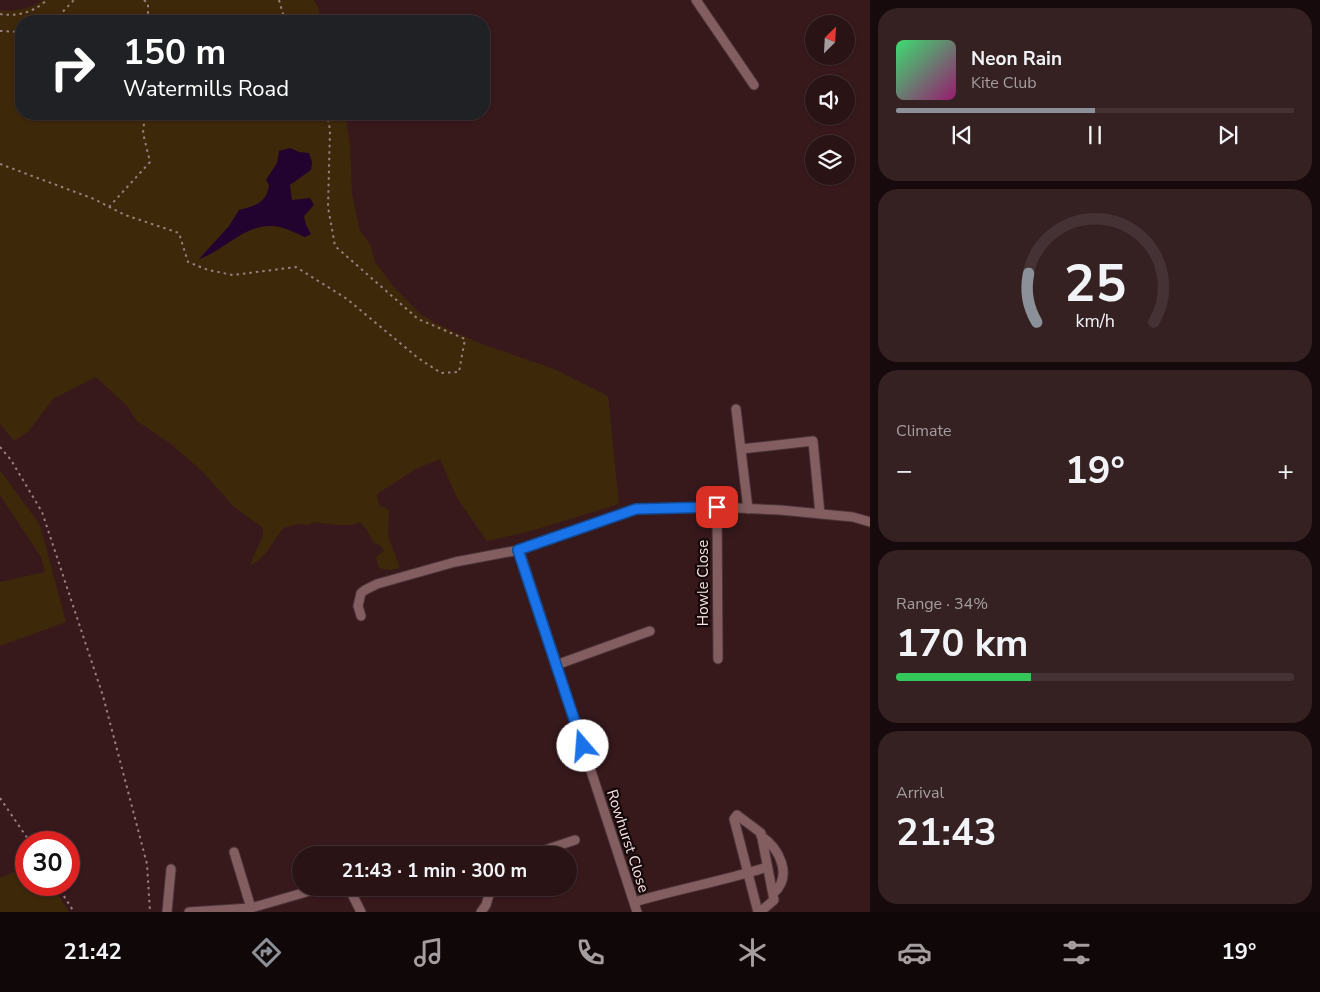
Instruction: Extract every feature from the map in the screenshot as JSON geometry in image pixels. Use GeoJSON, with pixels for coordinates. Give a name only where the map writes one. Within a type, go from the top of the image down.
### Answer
{"type":"FeatureCollection","features":[{"type":"Feature","properties":{"kind":"street"},"geometry":{"type":"LineString","coordinates":[[696,0],[754,85]]}},
{"type":"Feature","properties":{"kind":"street"},"geometry":{"type":"LineString","coordinates":[[736,409],[748,508]]}},
{"type":"Feature","properties":{"kind":"street"},"geometry":{"type":"LineString","coordinates":[[741,449],[812,441],[820,514]]}},
{"type":"Feature","properties":{"kind":"street","name":"Howle Close"},"geometry":{"type":"LineString","coordinates":[[717,507],[718,659]]}},
{"type":"Feature","properties":{"kind":"street"},"geometry":{"type":"LineString","coordinates":[[361,616],[358,599],[365,590],[421,571],[518,550],[636,509],[748,508],[853,517],[870,522]]}},
{"type":"Feature","properties":{"kind":"street","name":"Rowhurst Close"},"geometry":{"type":"LineString","coordinates":[[518,550],[637,912]]}},
{"type":"Feature","properties":{"kind":"street"},"geometry":{"type":"LineString","coordinates":[[556,664],[650,631]]}},
{"type":"Feature","properties":{"kind":"street"},"geometry":{"type":"LineString","coordinates":[[737,815],[761,833],[767,867],[774,900],[759,912],[734,819],[737,815]]}},
{"type":"Feature","properties":{"kind":"street"},"geometry":{"type":"LineString","coordinates":[[761,836],[772,843],[779,853],[782,879],[774,893]]}},
{"type":"Feature","properties":{"kind":"street"},"geometry":{"type":"LineString","coordinates":[[557,846],[575,840]]}},
{"type":"Feature","properties":{"kind":"street"},"geometry":{"type":"LineString","coordinates":[[234,852],[251,908]]}},
{"type":"Feature","properties":{"kind":"street"},"geometry":{"type":"LineString","coordinates":[[634,902],[767,867]]}},
{"type":"Feature","properties":{"kind":"street"},"geometry":{"type":"LineString","coordinates":[[168,912],[171,869]]}},
{"type":"Feature","properties":{"kind":"street"},"geometry":{"type":"LineString","coordinates":[[190,912],[251,908],[292,896]]}},
{"type":"Feature","properties":{"kind":"street"},"geometry":{"type":"LineString","coordinates":[[353,896],[362,912]]}},
{"type":"Feature","properties":{"kind":"street"},"geometry":{"type":"LineString","coordinates":[[481,912],[489,896]]}},
{"type":"Feature","properties":{"kind":"path"},"geometry":{"type":"LineString","coordinates":[[0,14],[20,14],[39,7],[47,0]]}},
{"type":"Feature","properties":{"kind":"path"},"geometry":{"type":"LineString","coordinates":[[60,15],[74,0]]}},
{"type":"Feature","properties":{"kind":"path"},"geometry":{"type":"LineString","coordinates":[[144,0],[148,4],[148,15]]}},
{"type":"Feature","properties":{"kind":"path"},"geometry":{"type":"LineString","coordinates":[[279,0],[283,15]]}},
{"type":"Feature","properties":{"kind":"path"},"geometry":{"type":"LineString","coordinates":[[0,31],[15,32]]}},
{"type":"Feature","properties":{"kind":"path"},"geometry":{"type":"LineString","coordinates":[[109,207],[150,162],[143,133],[144,120]]}},
{"type":"Feature","properties":{"kind":"path"},"geometry":{"type":"LineString","coordinates":[[0,164],[60,186],[125,215],[179,233],[188,262],[208,270],[234,275],[296,266],[347,299],[418,358],[440,373],[459,372],[465,339],[418,319],[335,246],[328,207],[330,130],[328,120]]}},
{"type":"Feature","properties":{"kind":"path"},"geometry":{"type":"LineString","coordinates":[[0,447],[11,460],[42,512],[74,604],[103,696],[147,864],[150,912]]}},
{"type":"Feature","properties":{"kind":"path"},"geometry":{"type":"LineString","coordinates":[[0,798],[22,831]]}},
{"type":"Feature","properties":{"kind":"path"},"geometry":{"type":"LineString","coordinates":[[64,896],[74,912]]}},
{"type":"Feature","properties":{"kind":"shaded area"},"geometry":{"type":"Polygon","coordinates":[[[42,0],[313,0],[321,15],[15,15],[15,120],[346,120],[350,144],[352,194],[360,231],[370,244],[375,262],[393,286],[418,312],[435,323],[479,343],[554,369],[608,396],[619,504],[531,531],[487,541],[457,498],[440,459],[416,469],[377,494],[379,505],[389,510],[388,536],[400,568],[390,570],[379,568],[376,557],[384,551],[381,546],[373,542],[367,530],[360,522],[352,525],[337,525],[314,522],[308,525],[299,524],[283,528],[268,550],[258,561],[250,565],[263,535],[263,528],[234,507],[202,471],[171,444],[137,421],[127,406],[96,377],[53,399],[28,432],[14,441],[0,424],[0,10],[11,11],[33,6],[42,0]]]}},
{"type":"Feature","properties":{"kind":"shaded area"},"geometry":{"type":"Polygon","coordinates":[[[290,148],[299,152],[309,153],[312,162],[311,170],[290,185],[292,200],[310,198],[314,205],[304,216],[311,234],[305,237],[280,227],[272,226],[253,229],[199,259],[229,226],[239,210],[255,205],[263,200],[269,185],[266,180],[277,163],[279,151],[290,148]]]}},
{"type":"Feature","properties":{"kind":"shaded area"},"geometry":{"type":"Polygon","coordinates":[[[0,470],[40,525],[66,622],[0,646],[0,582],[45,572],[41,557],[0,495],[0,470]]]}},
{"type":"Feature","properties":{"kind":"shaded area"},"geometry":{"type":"Polygon","coordinates":[[[15,872],[15,896],[59,896],[69,912],[0,912],[0,878],[15,872]]]}},
{"type":"Feature","properties":{"kind":"route"},"geometry":{"type":"LineString","coordinates":[[583,746],[518,550],[636,509],[717,507]]}}]}
